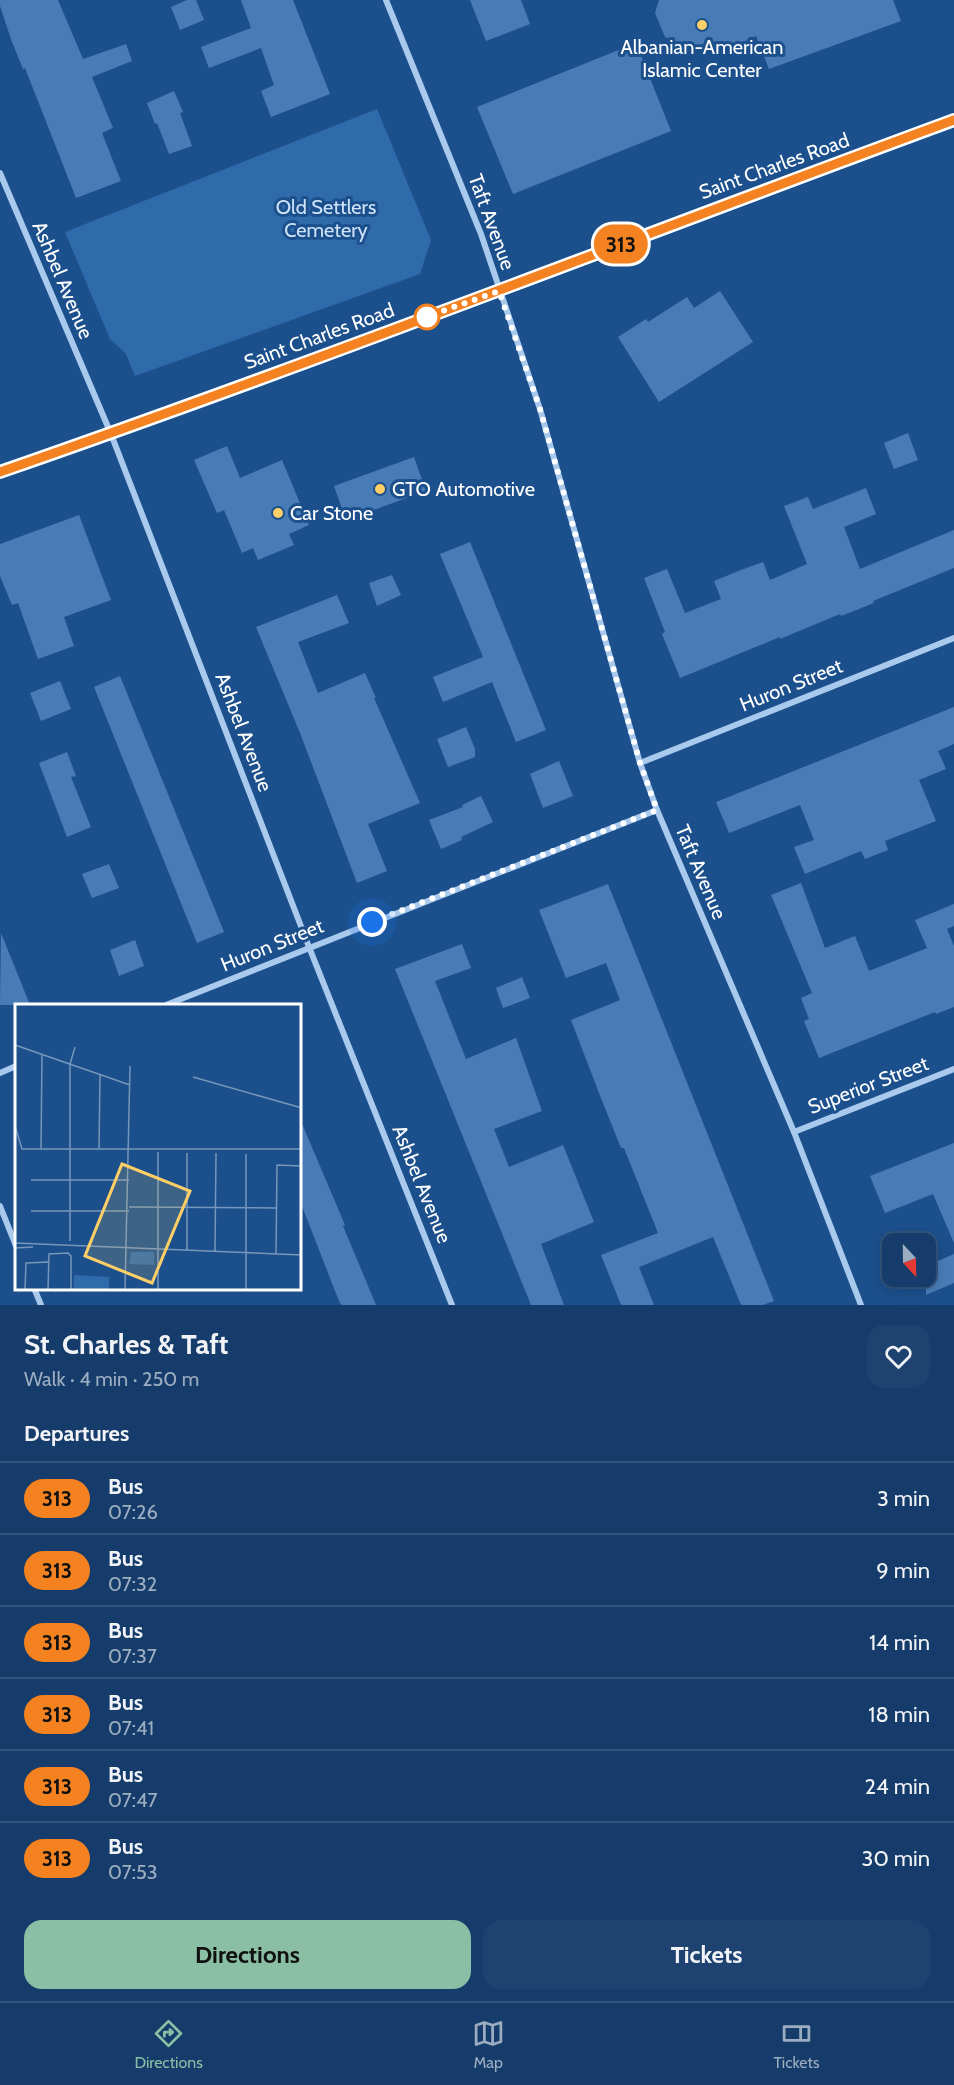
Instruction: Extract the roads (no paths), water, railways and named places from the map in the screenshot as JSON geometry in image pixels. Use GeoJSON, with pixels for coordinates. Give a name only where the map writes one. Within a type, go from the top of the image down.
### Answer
{"type":"FeatureCollection","features":[{"type":"Feature","properties":{"kind":"main road","name":"Saint Charles Road"},"geometry":{"type":"LineString","coordinates":[[0,472],[111,434],[499,291],[954,120]]}},
{"type":"Feature","properties":{"kind":"street","name":"Taft Avenue"},"geometry":{"type":"LineString","coordinates":[[386,0],[477,224],[540,409],[640,763],[657,810],[794,1132],[861,1305]]}},
{"type":"Feature","properties":{"kind":"street","name":"Ashbel Avenue"},"geometry":{"type":"LineString","coordinates":[[0,173],[111,434],[309,947],[452,1305]]}},
{"type":"Feature","properties":{"kind":"street","name":"Huron Street"},"geometry":{"type":"LineString","coordinates":[[640,763],[954,638]]}},
{"type":"Feature","properties":{"kind":"street","name":"Huron Street"},"geometry":{"type":"LineString","coordinates":[[168,1004],[657,810]]}},
{"type":"Feature","properties":{"kind":"street"},"geometry":{"type":"LineString","coordinates":[[0,1073],[15,1066]]}},
{"type":"Feature","properties":{"kind":"street","name":"Superior Street"},"geometry":{"type":"LineString","coordinates":[[794,1132],[954,1069]]}},
{"type":"Feature","properties":{"kind":"street"},"geometry":{"type":"LineString","coordinates":[[0,1206],[15,1244]]}},
{"type":"Feature","properties":{"kind":"street"},"geometry":{"type":"LineString","coordinates":[[35,1290],[41,1305]]}},
{"type":"Feature","properties":{"kind":"place","name":"Albanian-American Islamic Center"},"geometry":{"type":"Point","coordinates":[702,25]}},
{"type":"Feature","properties":{"kind":"place","name":"GTO Automotive"},"geometry":{"type":"Point","coordinates":[380,489]}},
{"type":"Feature","properties":{"kind":"place","name":"Car Stone"},"geometry":{"type":"Point","coordinates":[278,513]}},
{"type":"Feature","properties":{"kind":"park label","name":"Old Settlers Cemetery"},"geometry":{"type":"Point","coordinates":[326,218]}}]}
